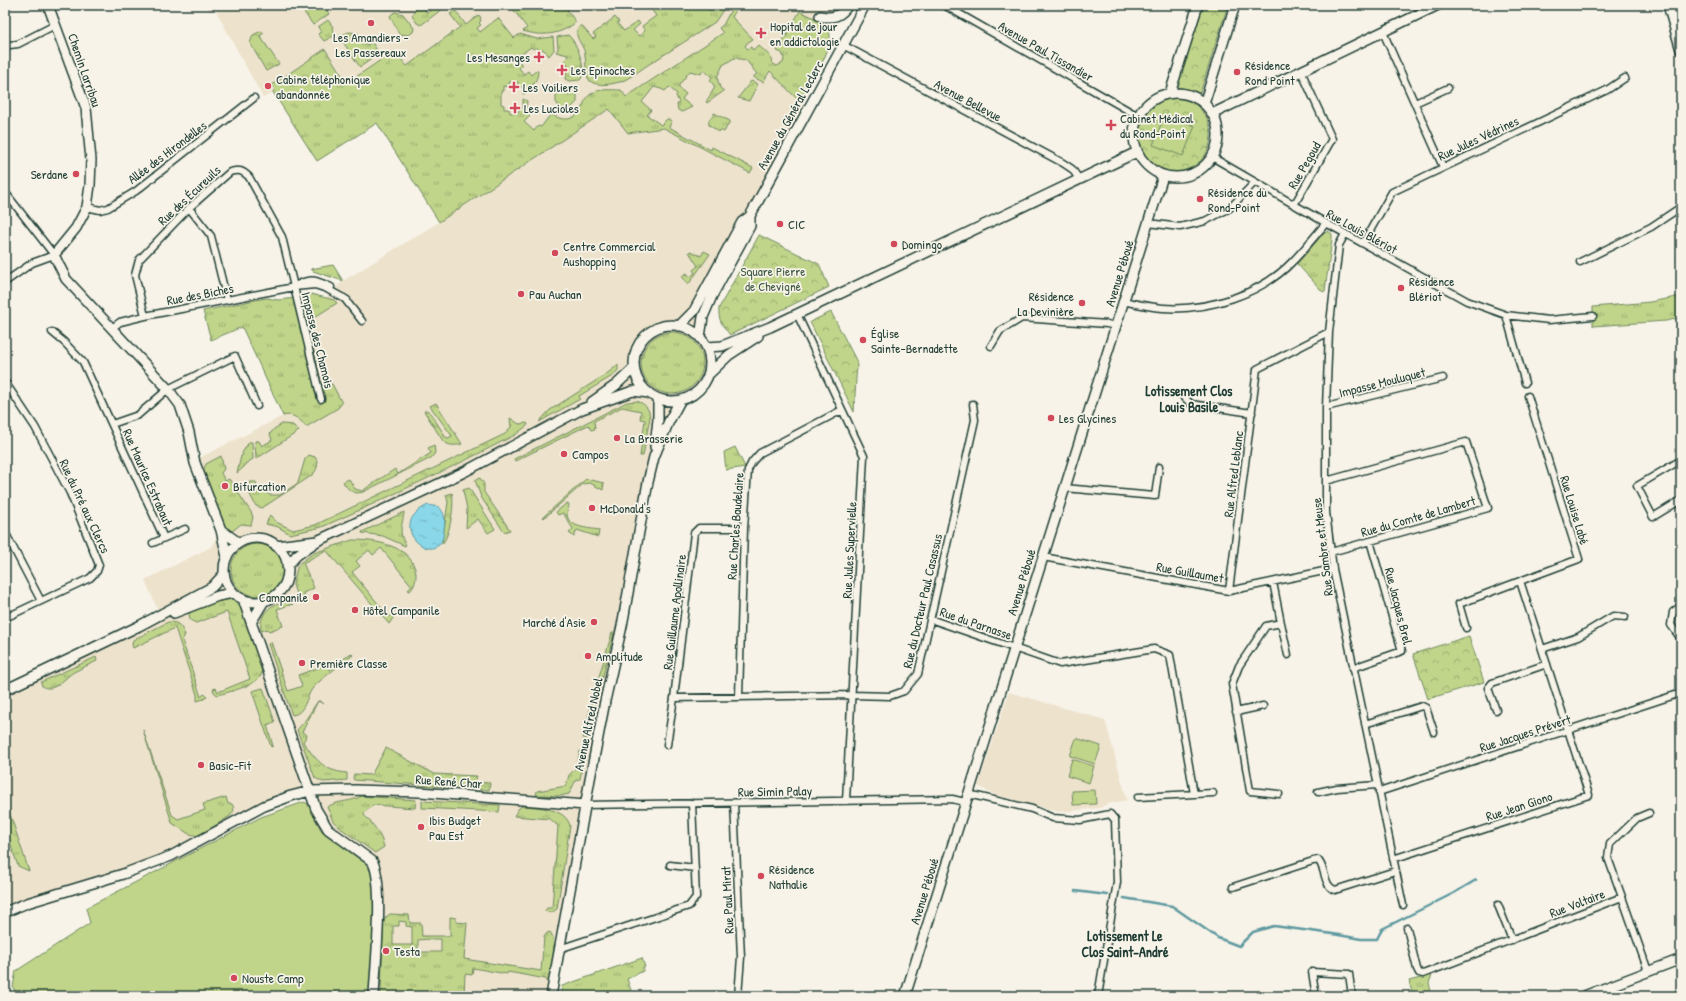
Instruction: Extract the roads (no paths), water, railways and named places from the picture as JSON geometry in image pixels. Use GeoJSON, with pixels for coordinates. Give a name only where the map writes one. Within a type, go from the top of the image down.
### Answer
{"type":"FeatureCollection","features":[{"type":"Feature","properties":{"kind":"main road","name":"Chemin Larribau"},"geometry":{"type":"LineString","coordinates":[[48,5],[86,108],[91,160],[87,207],[76,228],[54,255]]}},
{"type":"Feature","properties":{"kind":"main road"},"geometry":{"type":"LineString","coordinates":[[820,16],[830,18],[837,16],[844,11],[848,5]]}},
{"type":"Feature","properties":{"kind":"main road","name":"Avenue du Général Leclerc"},"geometry":{"type":"LineString","coordinates":[[679,326],[694,311],[742,222],[750,216],[865,5]]}},
{"type":"Feature","properties":{"kind":"main road"},"geometry":{"type":"LineString","coordinates":[[1170,93],[1198,5]]}},
{"type":"Feature","properties":{"kind":"main road"},"geometry":{"type":"LineString","coordinates":[[1204,104],[1234,5]]}},
{"type":"Feature","properties":{"kind":"main road"},"geometry":{"type":"LineString","coordinates":[[1212,114],[1438,5]]}},
{"type":"Feature","properties":{"kind":"main road"},"geometry":{"type":"LineString","coordinates":[[1668,5],[1681,50]]}},
{"type":"Feature","properties":{"kind":"main road"},"geometry":{"type":"LineString","coordinates":[[1170,93],[1190,95],[1204,104],[1212,114],[1216,124],[1218,135],[1212,157],[1203,168],[1190,175],[1177,177],[1163,176],[1152,170],[1143,162],[1137,152],[1134,127],[1138,116],[1146,105],[1157,97],[1170,93]]}},
{"type":"Feature","properties":{"kind":"main road"},"geometry":{"type":"LineString","coordinates":[[707,346],[722,346],[770,327],[1137,152]]}},
{"type":"Feature","properties":{"kind":"main road","name":"Avenue Péboué"},"geometry":{"type":"LineString","coordinates":[[904,996],[1163,176]]}},
{"type":"Feature","properties":{"kind":"main road","name":"Avenue du Général Leclerc"},"geometry":{"type":"LineString","coordinates":[[700,337],[703,317],[750,226],[750,216]]}},
{"type":"Feature","properties":{"kind":"main road"},"geometry":{"type":"LineString","coordinates":[[54,255],[66,278],[168,389],[180,405],[195,463],[221,530],[227,557]]}},
{"type":"Feature","properties":{"kind":"main road"},"geometry":{"type":"LineString","coordinates":[[709,374],[710,360],[707,346],[700,337],[690,330],[679,326],[661,327],[651,331],[643,338],[638,347],[634,368],[637,378],[642,386],[649,393],[658,398],[669,401],[680,401],[698,391],[709,374],[729,355],[770,327]]}},
{"type":"Feature","properties":{"kind":"main road"},"geometry":{"type":"LineString","coordinates":[[287,566],[297,555],[316,541],[464,472],[582,409],[616,385],[634,368]]}},
{"type":"Feature","properties":{"kind":"main road"},"geometry":{"type":"LineString","coordinates":[[582,409],[633,391],[649,393]]}},
{"type":"Feature","properties":{"kind":"main road","name":"Avenue Alfred Nobel"},"geometry":{"type":"LineString","coordinates":[[551,996],[585,805],[605,701],[622,626],[648,482],[654,457],[658,419],[658,398]]}},
{"type":"Feature","properties":{"kind":"main road","name":"Avenue Alfred Nobel"},"geometry":{"type":"LineString","coordinates":[[654,457],[669,421],[680,401]]}},
{"type":"Feature","properties":{"kind":"main road"},"geometry":{"type":"LineString","coordinates":[[221,530],[239,543]]}},
{"type":"Feature","properties":{"kind":"main road"},"geometry":{"type":"LineString","coordinates":[[252,538],[267,540],[276,546],[282,552],[287,566],[285,583],[280,591],[264,601],[253,602],[243,599],[233,593],[227,584],[224,574],[227,557],[232,549],[239,543],[252,538]]}},
{"type":"Feature","properties":{"kind":"main road"},"geometry":{"type":"LineString","coordinates":[[276,546],[316,541]]}},
{"type":"Feature","properties":{"kind":"main road"},"geometry":{"type":"LineString","coordinates":[[5,690],[139,626],[212,587],[224,574]]}},
{"type":"Feature","properties":{"kind":"main road"},"geometry":{"type":"LineString","coordinates":[[139,626],[218,596],[233,593]]}},
{"type":"Feature","properties":{"kind":"main road"},"geometry":{"type":"LineString","coordinates":[[243,599],[252,621],[316,809],[324,824],[334,834],[372,862],[376,870],[378,910],[374,996]]}},
{"type":"Feature","properties":{"kind":"main road"},"geometry":{"type":"LineString","coordinates":[[252,621],[264,601]]}},
{"type":"Feature","properties":{"kind":"main road","name":"Rue René Char"},"geometry":{"type":"LineString","coordinates":[[5,912],[27,903],[123,874],[171,856],[264,806],[310,791],[355,790],[420,792],[585,805]]}},
{"type":"Feature","properties":{"kind":"main road"},"geometry":{"type":"LineString","coordinates":[[1584,996],[1681,959]]}},
{"type":"Feature","properties":{"kind":"street","name":"Avenue Paul Tissandier"},"geometry":{"type":"LineString","coordinates":[[944,5],[1138,116]]}},
{"type":"Feature","properties":{"kind":"street"},"geometry":{"type":"LineString","coordinates":[[10,45],[18,44],[56,25]]}},
{"type":"Feature","properties":{"kind":"street"},"geometry":{"type":"LineString","coordinates":[[1382,32],[1443,167]]}},
{"type":"Feature","properties":{"kind":"street","name":"Avenue Bellevue"},"geometry":{"type":"LineString","coordinates":[[843,45],[1063,163],[1072,169],[1079,179]]}},
{"type":"Feature","properties":{"kind":"street","name":"Rue Pegoud"},"geometry":{"type":"LineString","coordinates":[[1294,205],[1332,139],[1300,71]]}},
{"type":"Feature","properties":{"kind":"street","name":"Rue Jules Védrines"},"geometry":{"type":"LineString","coordinates":[[1363,243],[1392,192],[1607,90],[1625,78]]}},
{"type":"Feature","properties":{"kind":"street"},"geometry":{"type":"LineString","coordinates":[[1415,103],[1448,88]]}},
{"type":"Feature","properties":{"kind":"street","name":"Allée des Hirondelles"},"geometry":{"type":"LineString","coordinates":[[87,207],[100,210],[108,208],[136,191],[254,98]]}},
{"type":"Feature","properties":{"kind":"street","name":"Rue Louis Blériot"},"geometry":{"type":"LineString","coordinates":[[1212,157],[1345,234],[1461,298],[1506,315],[1549,320],[1593,316]]}},
{"type":"Feature","properties":{"kind":"street","name":"Rue des Écureuils"},"geometry":{"type":"LineString","coordinates":[[145,316],[135,275],[139,260],[188,208],[230,172],[237,170],[244,172],[250,177],[282,237],[294,287]]}},
{"type":"Feature","properties":{"kind":"street"},"geometry":{"type":"LineString","coordinates":[[1148,223],[1180,227],[1205,221],[1230,208],[1255,182]]}},
{"type":"Feature","properties":{"kind":"street"},"geometry":{"type":"LineString","coordinates":[[5,192],[54,255],[32,263],[5,282]]}},
{"type":"Feature","properties":{"kind":"street"},"geometry":{"type":"LineString","coordinates":[[1580,262],[1651,227],[1681,207]]}},
{"type":"Feature","properties":{"kind":"street"},"geometry":{"type":"LineString","coordinates":[[188,208],[211,236],[226,300]]}},
{"type":"Feature","properties":{"kind":"street"},"geometry":{"type":"LineString","coordinates":[[1123,301],[1162,308],[1187,308],[1211,305],[1234,298],[1260,285],[1291,264],[1326,223]]}},
{"type":"Feature","properties":{"kind":"street","name":"Rue Sambre et Meuse"},"geometry":{"type":"LineString","coordinates":[[1345,234],[1338,245],[1329,332],[1326,407],[1326,512],[1333,569],[1352,668],[1403,905]]}},
{"type":"Feature","properties":{"kind":"street","name":"Rue des Biches"},"geometry":{"type":"LineString","coordinates":[[112,328],[120,322],[145,316],[294,287],[315,285],[327,289],[347,300],[362,322]]}},
{"type":"Feature","properties":{"kind":"street","name":"Impasse des Chamois"},"geometry":{"type":"LineString","coordinates":[[294,287],[321,399]]}},
{"type":"Feature","properties":{"kind":"street","name":"Rue Jules Supervielle"},"geometry":{"type":"LineString","coordinates":[[798,314],[864,456],[846,800]]}},
{"type":"Feature","properties":{"kind":"street"},"geometry":{"type":"LineString","coordinates":[[1506,315],[1525,383]]}},
{"type":"Feature","properties":{"kind":"street"},"geometry":{"type":"LineString","coordinates":[[991,346],[1000,331],[1022,318],[1107,324],[1115,326]]}},
{"type":"Feature","properties":{"kind":"street","name":"Rue Maurice Estrabaut"},"geometry":{"type":"LineString","coordinates":[[52,332],[83,362],[164,538]]}},
{"type":"Feature","properties":{"kind":"street","name":"Rue Alfred Leblanc"},"geometry":{"type":"LineString","coordinates":[[1229,591],[1257,369],[1329,332]]}},
{"type":"Feature","properties":{"kind":"street","name":"Rue Maurice Estrabaut"},"geometry":{"type":"LineString","coordinates":[[112,424],[138,415],[168,389],[235,356],[258,406]]}},
{"type":"Feature","properties":{"kind":"street","name":"Impasse Mouluquet"},"geometry":{"type":"LineString","coordinates":[[1326,407],[1443,378]]}},
{"type":"Feature","properties":{"kind":"street","name":"Rue du Pré aux Clercs"},"geometry":{"type":"LineString","coordinates":[[5,382],[35,427],[70,493],[99,564],[97,571],[90,578],[5,618]]}},
{"type":"Feature","properties":{"kind":"street"},"geometry":{"type":"LineString","coordinates":[[1183,396],[1191,404],[1252,413]]}},
{"type":"Feature","properties":{"kind":"street","name":"Rue Louise Labé"},"geometry":{"type":"LineString","coordinates":[[1520,581],[1579,559],[1528,396]]}},
{"type":"Feature","properties":{"kind":"street","name":"Rue du Docteur Paul Casassus"},"geometry":{"type":"LineString","coordinates":[[674,698],[740,696],[890,696],[904,691],[918,674],[975,420],[973,404]]}},
{"type":"Feature","properties":{"kind":"street","name":"Rue Charles Baudelaire"},"geometry":{"type":"LineString","coordinates":[[740,696],[744,528],[748,470],[752,462],[760,453],[842,410]]}},
{"type":"Feature","properties":{"kind":"street","name":"Rue du Comte de Lambert"},"geometry":{"type":"LineString","coordinates":[[1326,481],[1466,442],[1488,508],[1331,552]]}},
{"type":"Feature","properties":{"kind":"street"},"geometry":{"type":"LineString","coordinates":[[1681,460],[1636,486],[1653,517],[1681,500]]}},
{"type":"Feature","properties":{"kind":"street"},"geometry":{"type":"LineString","coordinates":[[1064,488],[1155,496],[1159,467]]}},
{"type":"Feature","properties":{"kind":"street","name":"Rue Guillaume Apollinaire"},"geometry":{"type":"LineString","coordinates":[[666,745],[674,698],[694,533],[699,528],[744,528]]}},
{"type":"Feature","properties":{"kind":"street","name":"Rue Maurice Estrabaut"},"geometry":{"type":"LineString","coordinates":[[153,543],[185,529]]}},
{"type":"Feature","properties":{"kind":"street"},"geometry":{"type":"LineString","coordinates":[[5,532],[41,601]]}},
{"type":"Feature","properties":{"kind":"street","name":"Rue Jacques Brel"},"geometry":{"type":"LineString","coordinates":[[1352,668],[1402,651],[1370,541]]}},
{"type":"Feature","properties":{"kind":"street","name":"Rue Guillaumet"},"geometry":{"type":"LineString","coordinates":[[1043,557],[1229,591],[1333,569]]}},
{"type":"Feature","properties":{"kind":"street"},"geometry":{"type":"LineString","coordinates":[[1466,628],[1460,604],[1520,581],[1568,731]]}},
{"type":"Feature","properties":{"kind":"street"},"geometry":{"type":"LineString","coordinates":[[1273,582],[1280,623],[1288,655]]}},
{"type":"Feature","properties":{"kind":"street"},"geometry":{"type":"LineString","coordinates":[[1681,606],[1673,612],[1671,625],[1681,639]]}},
{"type":"Feature","properties":{"kind":"street"},"geometry":{"type":"LineString","coordinates":[[1542,649],[1578,637],[1613,616],[1625,617]]}},
{"type":"Feature","properties":{"kind":"street","name":"Rue du Parnasse"},"geometry":{"type":"LineString","coordinates":[[930,619],[1060,664],[1154,649],[1170,655],[1194,794]]}},
{"type":"Feature","properties":{"kind":"street"},"geometry":{"type":"LineString","coordinates":[[1279,794],[1250,791],[1232,684],[1239,666],[1266,626],[1280,623]]}},
{"type":"Feature","properties":{"kind":"street"},"geometry":{"type":"LineString","coordinates":[[1496,710],[1488,688],[1492,683],[1547,664]]}},
{"type":"Feature","properties":{"kind":"street","name":"Rue Jacques Prévert"},"geometry":{"type":"LineString","coordinates":[[1379,792],[1678,694]]}},
{"type":"Feature","properties":{"kind":"street"},"geometry":{"type":"LineString","coordinates":[[1236,712],[1263,706]]}},
{"type":"Feature","properties":{"kind":"street"},"geometry":{"type":"LineString","coordinates":[[1365,724],[1422,706],[1426,708],[1434,732]]}},
{"type":"Feature","properties":{"kind":"street","name":"Rue Jean Giono"},"geometry":{"type":"LineString","coordinates":[[1393,859],[1589,794],[1568,731]]}},
{"type":"Feature","properties":{"kind":"street"},"geometry":{"type":"LineString","coordinates":[[1318,792],[1337,788],[1377,785]]}},
{"type":"Feature","properties":{"kind":"street"},"geometry":{"type":"LineString","coordinates":[[1138,797],[1213,793]]}},
{"type":"Feature","properties":{"kind":"street","name":"Rue Simin Palay"},"geometry":{"type":"LineString","coordinates":[[585,805],[966,798],[1032,809],[1053,818],[1080,820],[1110,814],[1116,820],[1117,882],[1098,996]]}},
{"type":"Feature","properties":{"kind":"street"},"geometry":{"type":"LineString","coordinates":[[559,949],[689,906],[696,896],[692,803]]}},
{"type":"Feature","properties":{"kind":"street","name":"Rue Paul Mirat"},"geometry":{"type":"LineString","coordinates":[[734,803],[741,957],[738,996]]}},
{"type":"Feature","properties":{"kind":"street"},"geometry":{"type":"LineString","coordinates":[[1622,897],[1608,858],[1610,844],[1637,818],[1649,813]]}},
{"type":"Feature","properties":{"kind":"street"},"geometry":{"type":"LineString","coordinates":[[1233,887],[1313,860],[1318,860],[1321,863],[1328,884],[1335,890],[1395,871]]}},
{"type":"Feature","properties":{"kind":"street"},"geometry":{"type":"LineString","coordinates":[[670,865],[695,868]]}},
{"type":"Feature","properties":{"kind":"street","name":"Rue Voltaire"},"geometry":{"type":"LineString","coordinates":[[1407,928],[1416,969],[1423,974],[1622,897],[1648,971]]}},
{"type":"Feature","properties":{"kind":"street"},"geometry":{"type":"LineString","coordinates":[[1498,904],[1512,940]]}},
{"type":"Feature","properties":{"kind":"street"},"geometry":{"type":"LineString","coordinates":[[1316,996],[1312,972],[1349,974],[1352,996]]}},
{"type":"Feature","properties":{"kind":"water"},"geometry":{"type":"Polygon","coordinates":[[[428,505],[439,507],[443,512],[445,524],[441,542],[434,548],[425,547],[417,542],[411,534],[410,524],[415,514],[428,505]]]}},
{"type":"Feature","properties":{"kind":"waterway"},"geometry":{"type":"LineString","coordinates":[[1124,898],[1172,906],[1218,938],[1239,946],[1253,932],[1274,926],[1361,939],[1377,939],[1382,929],[1454,893],[1476,880]]}},
{"type":"Feature","properties":{"kind":"waterway"},"geometry":{"type":"LineString","coordinates":[[1075,891],[1107,895]]}},
{"type":"Feature","properties":{"kind":"place","name":"Les Amandiers - Les Passereaux"},"geometry":{"type":"Point","coordinates":[371,23]}},
{"type":"Feature","properties":{"kind":"place","name":"Hopital de jour en addictologie"},"geometry":{"type":"Point","coordinates":[761,33]}},
{"type":"Feature","properties":{"kind":"place","name":"Les Mesanges"},"geometry":{"type":"Point","coordinates":[539,57]}},
{"type":"Feature","properties":{"kind":"place","name":"Les Epinoches"},"geometry":{"type":"Point","coordinates":[562,70]}},
{"type":"Feature","properties":{"kind":"place","name":"Résidence Rond Point"},"geometry":{"type":"Point","coordinates":[1237,72]}},
{"type":"Feature","properties":{"kind":"place","name":"Cabine téléphonique abandonnée"},"geometry":{"type":"Point","coordinates":[268,86]}},
{"type":"Feature","properties":{"kind":"place","name":"Les Voiliers"},"geometry":{"type":"Point","coordinates":[514,87]}},
{"type":"Feature","properties":{"kind":"place","name":"Les Lucioles"},"geometry":{"type":"Point","coordinates":[515,108]}},
{"type":"Feature","properties":{"kind":"place","name":"Cabinet Médical du Rond-Point"},"geometry":{"type":"Point","coordinates":[1111,125]}},
{"type":"Feature","properties":{"kind":"place","name":"Serdane"},"geometry":{"type":"Point","coordinates":[76,174]}},
{"type":"Feature","properties":{"kind":"place","name":"Résidence du Rond-Point"},"geometry":{"type":"Point","coordinates":[1200,199]}},
{"type":"Feature","properties":{"kind":"place","name":"CIC"},"geometry":{"type":"Point","coordinates":[780,224]}},
{"type":"Feature","properties":{"kind":"place","name":"Domingo"},"geometry":{"type":"Point","coordinates":[894,244]}},
{"type":"Feature","properties":{"kind":"place","name":"Centre Commercial Aushopping"},"geometry":{"type":"Point","coordinates":[555,253]}},
{"type":"Feature","properties":{"kind":"place","name":"Résidence Blériot"},"geometry":{"type":"Point","coordinates":[1401,288]}},
{"type":"Feature","properties":{"kind":"place","name":"Pau Auchan"},"geometry":{"type":"Point","coordinates":[521,294]}},
{"type":"Feature","properties":{"kind":"place","name":"Résidence La Devinière"},"geometry":{"type":"Point","coordinates":[1082,303]}},
{"type":"Feature","properties":{"kind":"place","name":"Église Sainte-Bernadette"},"geometry":{"type":"Point","coordinates":[863,340]}},
{"type":"Feature","properties":{"kind":"place","name":"Les Glycines"},"geometry":{"type":"Point","coordinates":[1051,418]}},
{"type":"Feature","properties":{"kind":"place","name":"La Brasserie"},"geometry":{"type":"Point","coordinates":[617,438]}},
{"type":"Feature","properties":{"kind":"place","name":"Campos"},"geometry":{"type":"Point","coordinates":[564,454]}},
{"type":"Feature","properties":{"kind":"place","name":"Bifurcation"},"geometry":{"type":"Point","coordinates":[225,486]}},
{"type":"Feature","properties":{"kind":"place","name":"McDonald's"},"geometry":{"type":"Point","coordinates":[592,508]}},
{"type":"Feature","properties":{"kind":"place","name":"Campanile"},"geometry":{"type":"Point","coordinates":[316,597]}},
{"type":"Feature","properties":{"kind":"place","name":"Hôtel Campanile"},"geometry":{"type":"Point","coordinates":[355,610]}},
{"type":"Feature","properties":{"kind":"place","name":"Marché d'Asie"},"geometry":{"type":"Point","coordinates":[594,622]}},
{"type":"Feature","properties":{"kind":"place","name":"Amplitude"},"geometry":{"type":"Point","coordinates":[588,656]}},
{"type":"Feature","properties":{"kind":"place","name":"Première Classe"},"geometry":{"type":"Point","coordinates":[302,663]}},
{"type":"Feature","properties":{"kind":"place","name":"Basic-Fit"},"geometry":{"type":"Point","coordinates":[201,765]}},
{"type":"Feature","properties":{"kind":"place","name":"Ibis Budget Pau Est"},"geometry":{"type":"Point","coordinates":[421,827]}},
{"type":"Feature","properties":{"kind":"place","name":"Résidence Nathalie"},"geometry":{"type":"Point","coordinates":[761,876]}},
{"type":"Feature","properties":{"kind":"place","name":"Testa"},"geometry":{"type":"Point","coordinates":[386,951]}},
{"type":"Feature","properties":{"kind":"place","name":"Nouste Camp"},"geometry":{"type":"Point","coordinates":[234,978]}},
{"type":"Feature","properties":{"kind":"district","name":"Lotissement Clos Louis Basile"},"geometry":{"type":"Point","coordinates":[1189,400]}},
{"type":"Feature","properties":{"kind":"district","name":"Lotissement Le Clos Saint-André"},"geometry":{"type":"Point","coordinates":[1125,944]}},
{"type":"Feature","properties":{"kind":"park label","name":"Square Pierre de Chevigné"},"geometry":{"type":"Point","coordinates":[773,278]}}]}
